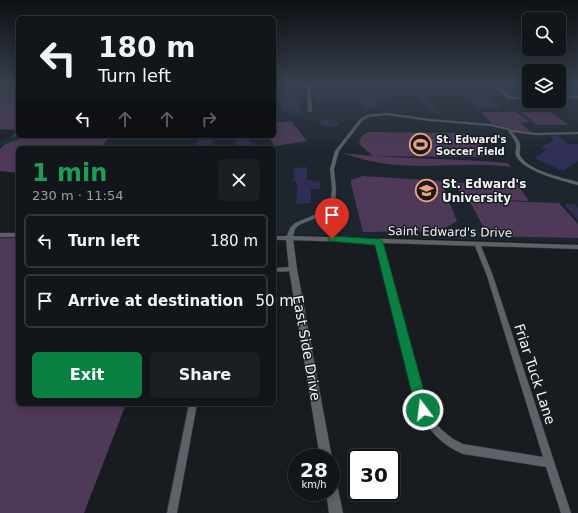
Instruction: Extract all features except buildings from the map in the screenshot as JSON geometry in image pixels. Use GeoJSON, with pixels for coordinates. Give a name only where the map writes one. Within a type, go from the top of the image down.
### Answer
{"type":"FeatureCollection","features":[{"type":"Feature","properties":{"kind":"street"},"geometry":{"type":"LineString","coordinates":[[289,238],[297,224],[321,214],[332,205],[334,189],[332,169],[337,151],[364,117],[386,114],[430,120],[491,125],[536,134],[578,133]]}},
{"type":"Feature","properties":{"kind":"street"},"geometry":{"type":"LineString","coordinates":[[510,130],[518,143],[517,152],[519,157],[531,168],[544,174],[578,184]]}},
{"type":"Feature","properties":{"kind":"street"},"geometry":{"type":"LineString","coordinates":[[0,235],[16,235]]}},
{"type":"Feature","properties":{"kind":"street","name":"Saint Edward's Drive"},"geometry":{"type":"LineString","coordinates":[[276,238],[576,247]]}},
{"type":"Feature","properties":{"kind":"street","name":"East Side Drive"},"geometry":{"type":"LineString","coordinates":[[289,238],[324,449]]}},
{"type":"Feature","properties":{"kind":"street"},"geometry":{"type":"LineString","coordinates":[[379,242],[423,410],[434,429],[450,444],[463,449],[550,463]]}},
{"type":"Feature","properties":{"kind":"street","name":"Friar Tuck Lane"},"geometry":{"type":"LineString","coordinates":[[477,244],[490,276],[566,513]]}},
{"type":"Feature","properties":{"kind":"street"},"geometry":{"type":"LineString","coordinates":[[576,247],[578,254]]}},
{"type":"Feature","properties":{"kind":"street"},"geometry":{"type":"LineString","coordinates":[[276,270],[293,269]]}},
{"type":"Feature","properties":{"kind":"street"},"geometry":{"type":"LineString","coordinates":[[172,513],[194,406]]}},
{"type":"Feature","properties":{"kind":"street"},"geometry":{"type":"LineString","coordinates":[[334,501],[336,513]]}},
{"type":"Feature","properties":{"kind":"shaded area"},"geometry":{"type":"Polygon","coordinates":[[[0,109],[16,109],[16,130],[0,129],[0,109]]]}},
{"type":"Feature","properties":{"kind":"shaded area","name":"St. Edward's University"},"geometry":{"type":"Polygon","coordinates":[[[276,109],[578,109],[578,243],[276,234],[276,146],[102,146],[108,139],[100,138],[276,138],[276,109]]]}},
{"type":"Feature","properties":{"kind":"shaded area"},"geometry":{"type":"Polygon","coordinates":[[[481,112],[516,112],[530,122],[520,123],[531,132],[516,130],[491,123],[481,112]]]}},
{"type":"Feature","properties":{"kind":"shaded area"},"geometry":{"type":"Polygon","coordinates":[[[521,112],[550,112],[569,125],[537,125],[521,112]]]}},
{"type":"Feature","properties":{"kind":"shaded area"},"geometry":{"type":"Polygon","coordinates":[[[291,121],[307,141],[275,146],[269,138],[276,138],[276,123],[291,121]]]}},
{"type":"Feature","properties":{"kind":"shaded area"},"geometry":{"type":"Polygon","coordinates":[[[16,132],[16,138],[108,139],[102,146],[16,146],[16,173],[0,171],[0,149],[16,132]]]}},
{"type":"Feature","properties":{"kind":"shaded area","name":"St. Edward's Soccer Field"},"geometry":{"type":"Polygon","coordinates":[[[368,132],[462,133],[481,143],[485,151],[482,157],[373,156],[361,146],[359,142],[362,136],[368,132]]]}},
{"type":"Feature","properties":{"kind":"shaded area"},"geometry":{"type":"Polygon","coordinates":[[[342,153],[508,163],[511,167],[496,165],[417,166],[387,164],[342,153]]]}},
{"type":"Feature","properties":{"kind":"shaded area"},"geometry":{"type":"Polygon","coordinates":[[[363,176],[441,181],[457,221],[440,231],[363,232],[351,180],[363,176]]]}},
{"type":"Feature","properties":{"kind":"shaded area"},"geometry":{"type":"Polygon","coordinates":[[[455,183],[517,184],[529,201],[463,199],[455,183]]]}},
{"type":"Feature","properties":{"kind":"shaded area"},"geometry":{"type":"Polygon","coordinates":[[[469,200],[559,203],[578,224],[578,238],[488,236],[469,200]]]}},
{"type":"Feature","properties":{"kind":"shaded area"},"geometry":{"type":"Polygon","coordinates":[[[0,238],[16,238],[16,406],[125,406],[84,513],[0,513],[0,238]]]}},
{"type":"Feature","properties":{"kind":"waterway"},"geometry":{"type":"LineString","coordinates":[[0,144],[17,138]]}},
{"type":"Feature","properties":{"kind":"place","name":"St. Edward's Soccer Field"},"geometry":{"type":"Point","coordinates":[421,145]}},
{"type":"Feature","properties":{"kind":"place","name":"St. Edward's University"},"geometry":{"type":"Point","coordinates":[426,191]}},
{"type":"Feature","properties":{"kind":"route"},"geometry":{"type":"LineString","coordinates":[[332,239],[379,242],[423,410]]}}]}
